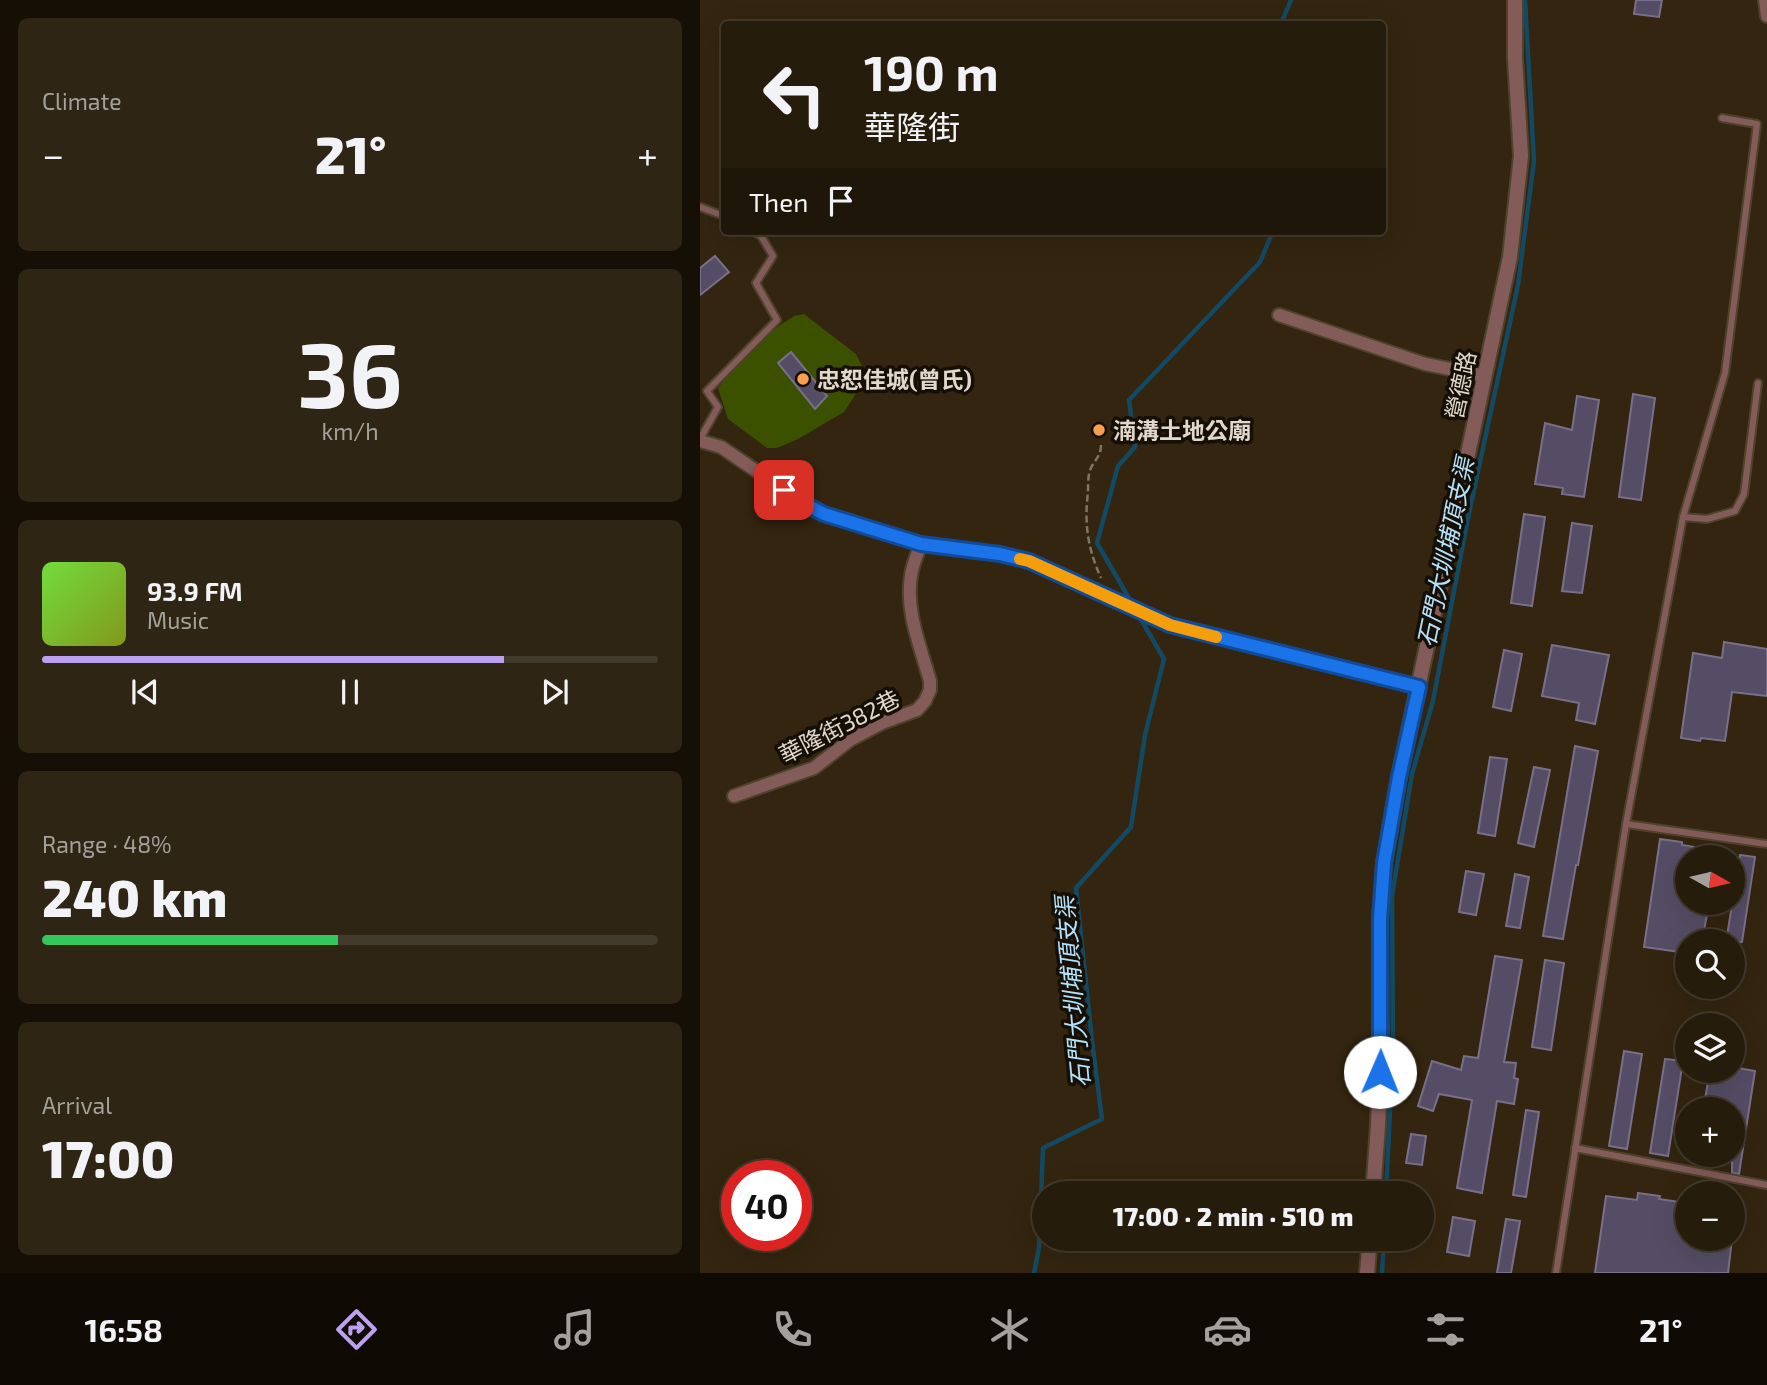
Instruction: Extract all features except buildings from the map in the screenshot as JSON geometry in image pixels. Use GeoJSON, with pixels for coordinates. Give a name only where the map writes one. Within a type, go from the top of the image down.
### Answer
{"type":"FeatureCollection","features":[{"type":"Feature","properties":{"kind":"street","name":"營德路"},"geometry":{"type":"LineString","coordinates":[[1374,1181],[1381,1045],[1380,919],[1384,863],[1399,777],[1510,257],[1521,156],[1515,58],[1515,0]]}},
{"type":"Feature","properties":{"kind":"street"},"geometry":{"type":"LineString","coordinates":[[1765,0],[1767,16]]}},
{"type":"Feature","properties":{"kind":"street"},"geometry":{"type":"LineString","coordinates":[[1279,315],[1425,364],[1485,376]]}},
{"type":"Feature","properties":{"kind":"street"},"geometry":{"type":"LineString","coordinates":[[700,440],[722,447],[824,514],[921,544],[1000,554],[1029,561],[1170,625],[1419,687]]}},
{"type":"Feature","properties":{"kind":"street","name":"華隆街382巷"},"geometry":{"type":"LineString","coordinates":[[734,796],[814,768],[850,740],[882,723],[916,710],[925,701],[930,690],[930,681],[909,594],[911,574],[921,544]]}},
{"type":"Feature","properties":{"kind":"street"},"geometry":{"type":"LineString","coordinates":[[1367,1273],[1369,1251]]}},
{"type":"Feature","properties":{"kind":"lane"},"geometry":{"type":"LineString","coordinates":[[1556,1273],[1626,824],[1683,517],[1726,373],[1757,124],[1721,118]]}},
{"type":"Feature","properties":{"kind":"lane"},"geometry":{"type":"LineString","coordinates":[[700,207],[721,214]]}},
{"type":"Feature","properties":{"kind":"lane"},"geometry":{"type":"LineString","coordinates":[[700,440],[718,407],[708,391],[777,320],[757,283],[773,256],[759,235]]}},
{"type":"Feature","properties":{"kind":"lane"},"geometry":{"type":"LineString","coordinates":[[1683,517],[1707,519],[1735,511],[1744,494],[1758,383]]}},
{"type":"Feature","properties":{"kind":"lane"},"geometry":{"type":"LineString","coordinates":[[1626,824],[1767,844]]}},
{"type":"Feature","properties":{"kind":"lane"},"geometry":{"type":"LineString","coordinates":[[1575,1148],[1767,1185]]}},
{"type":"Feature","properties":{"kind":"path"},"geometry":{"type":"LineString","coordinates":[[1101,445],[1101,453],[1090,470],[1086,527],[1089,549],[1105,586]]}},
{"type":"Feature","properties":{"kind":"green space"},"geometry":{"type":"Polygon","coordinates":[[[804,314],[856,354],[865,380],[844,412],[798,439],[777,448],[767,448],[728,419],[718,388],[761,338],[794,316],[804,314]]]}},
{"type":"Feature","properties":{"kind":"waterway","name":"石門大圳埔頂支渠"},"geometry":{"type":"LineString","coordinates":[[1282,21],[1291,0]]}},
{"type":"Feature","properties":{"kind":"waterway","name":"石門大圳埔頂支渠"},"geometry":{"type":"LineString","coordinates":[[1387,1181],[1393,1046],[1392,896],[1412,774],[1433,701],[1468,518],[1518,285],[1534,161],[1525,0]]}},
{"type":"Feature","properties":{"kind":"waterway","name":"石門大圳埔頂支渠"},"geometry":{"type":"LineString","coordinates":[[1133,605],[1097,543],[1118,466],[1135,447],[1129,400],[1260,262],[1271,235]]}},
{"type":"Feature","properties":{"kind":"waterway","name":"石門大圳埔頂支渠"},"geometry":{"type":"LineString","coordinates":[[1034,1273],[1039,1248],[1043,1148],[1102,1119],[1076,888],[1131,827],[1145,735],[1164,659],[1139,616]]}},
{"type":"Feature","properties":{"kind":"waterway","name":"石門大圳埔頂支渠"},"geometry":{"type":"LineString","coordinates":[[1382,1273],[1383,1251]]}},
{"type":"Feature","properties":{"kind":"slow traffic"},"geometry":{"type":"LineString","coordinates":[[1020,559],[1170,625],[1216,637]]}},
{"type":"Feature","properties":{"kind":"place","name":"忠恕佳城(曾氏)"},"geometry":{"type":"Point","coordinates":[803,379]}},
{"type":"Feature","properties":{"kind":"place","name":"湳溝土地公廟"},"geometry":{"type":"Point","coordinates":[1099,430]}},
{"type":"Feature","properties":{"kind":"route"},"geometry":{"type":"LineString","coordinates":[[784,490],[824,514],[921,544],[1000,554],[1029,561],[1170,625],[1419,687],[1384,863],[1380,919],[1380,1072]]}}]}
